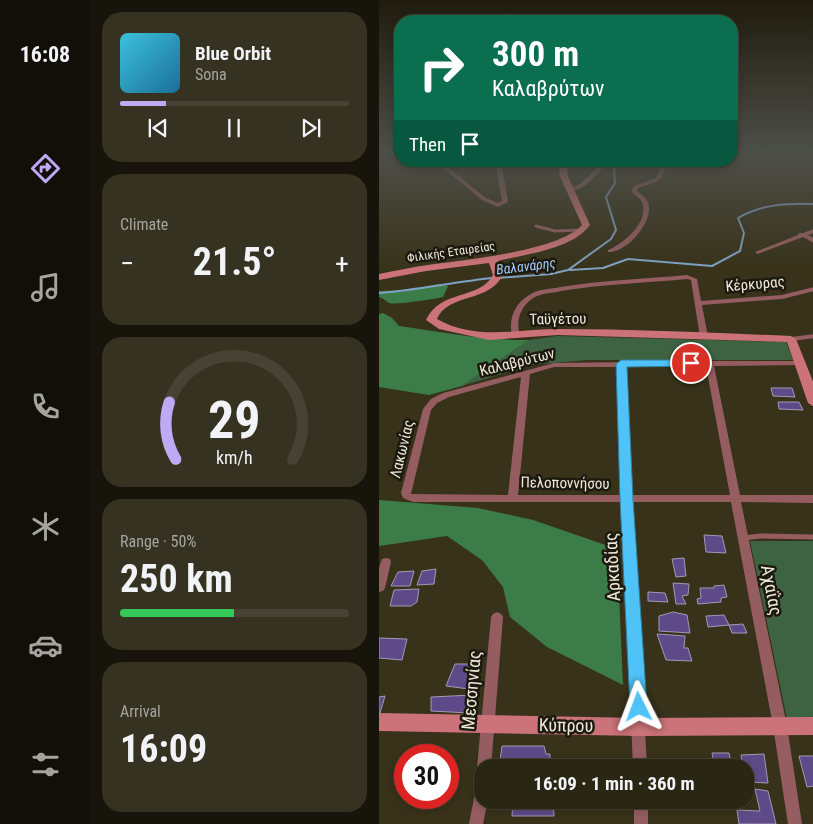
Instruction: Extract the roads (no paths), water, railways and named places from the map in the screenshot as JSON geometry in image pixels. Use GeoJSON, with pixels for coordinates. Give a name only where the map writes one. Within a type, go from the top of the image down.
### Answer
{"type":"FeatureCollection","features":[{"type":"Feature","properties":{"kind":"street"},"geometry":{"type":"LineString","coordinates":[[473,190],[484,199],[498,205],[505,202],[503,190]]}},
{"type":"Feature","properties":{"kind":"street"},"geometry":{"type":"LineString","coordinates":[[571,190],[585,221],[585,226],[582,230]]}},
{"type":"Feature","properties":{"kind":"street"},"geometry":{"type":"LineString","coordinates":[[610,251],[617,250],[626,243],[641,225],[646,208],[644,199],[634,190]]}},
{"type":"Feature","properties":{"kind":"street","name":"Φιλικής Εταιρείας"},"geometry":{"type":"LineString","coordinates":[[379,277],[426,268],[496,270],[572,238],[582,230]]}},
{"type":"Feature","properties":{"kind":"street"},"geometry":{"type":"LineString","coordinates":[[758,252],[813,230]]}},
{"type":"Feature","properties":{"kind":"street"},"geometry":{"type":"LineString","coordinates":[[801,234],[813,241]]}},
{"type":"Feature","properties":{"kind":"street","name":"Ταϋγέτου"},"geometry":{"type":"LineString","coordinates":[[496,270],[488,287],[440,308],[431,315],[431,320],[443,327],[497,338],[558,332],[791,338]]}},
{"type":"Feature","properties":{"kind":"street"},"geometry":{"type":"LineString","coordinates":[[516,336],[513,326],[519,309],[533,295],[538,293],[635,281],[689,277],[694,279],[705,337]]}},
{"type":"Feature","properties":{"kind":"street","name":"Κέρκυρας"},"geometry":{"type":"LineString","coordinates":[[698,303],[783,297],[813,288]]}},
{"type":"Feature","properties":{"kind":"street"},"geometry":{"type":"LineString","coordinates":[[813,336],[791,338],[813,403]]}},
{"type":"Feature","properties":{"kind":"street","name":"Αχαΐας"},"geometry":{"type":"LineString","coordinates":[[709,363],[780,726],[795,824]]}},
{"type":"Feature","properties":{"kind":"street","name":"Καλαβρύτων"},"geometry":{"type":"LineString","coordinates":[[427,409],[434,401],[446,395],[526,372],[564,364],[800,363]]}},
{"type":"Feature","properties":{"kind":"street","name":"Αρκαδίας"},"geometry":{"type":"LineString","coordinates":[[621,364],[626,499],[640,727],[640,759]]}},
{"type":"Feature","properties":{"kind":"street"},"geometry":{"type":"LineString","coordinates":[[513,497],[526,372]]}},
{"type":"Feature","properties":{"kind":"street","name":"Λακωνίας"},"geometry":{"type":"LineString","coordinates":[[407,496],[407,489],[427,409]]}},
{"type":"Feature","properties":{"kind":"street","name":"Πελοποννήσου"},"geometry":{"type":"LineString","coordinates":[[407,496],[413,498],[813,499]]}},
{"type":"Feature","properties":{"kind":"street"},"geometry":{"type":"LineString","coordinates":[[379,588],[386,562]]}},
{"type":"Feature","properties":{"kind":"street","name":"Μεσσηνίας"},"geometry":{"type":"LineString","coordinates":[[485,759],[497,617]]}},
{"type":"Feature","properties":{"kind":"street","name":"Κύπρου"},"geometry":{"type":"LineString","coordinates":[[379,722],[640,727],[813,726]]}},
{"type":"Feature","properties":{"kind":"street"},"geometry":{"type":"LineString","coordinates":[[476,824],[479,809]]}},
{"type":"Feature","properties":{"kind":"street"},"geometry":{"type":"LineString","coordinates":[[641,809],[641,824]]}},
{"type":"Feature","properties":{"kind":"lane"},"geometry":{"type":"LineString","coordinates":[[536,226],[555,231],[582,230]]}},
{"type":"Feature","properties":{"kind":"lane"},"geometry":{"type":"LineString","coordinates":[[743,538],[813,537]]}},
{"type":"Feature","properties":{"kind":"waterway","name":"Βαλανάρης"},"geometry":{"type":"LineString","coordinates":[[498,278],[551,274],[568,270],[611,239],[616,230],[606,197],[610,190]]}},
{"type":"Feature","properties":{"kind":"waterway"},"geometry":{"type":"LineString","coordinates":[[570,270],[603,268],[628,259],[712,266],[740,251],[744,233],[738,218],[747,213],[775,205],[814,204]]}},
{"type":"Feature","properties":{"kind":"waterway","name":"Βαλανάρης"},"geometry":{"type":"LineString","coordinates":[[379,293],[492,278]]}}]}
